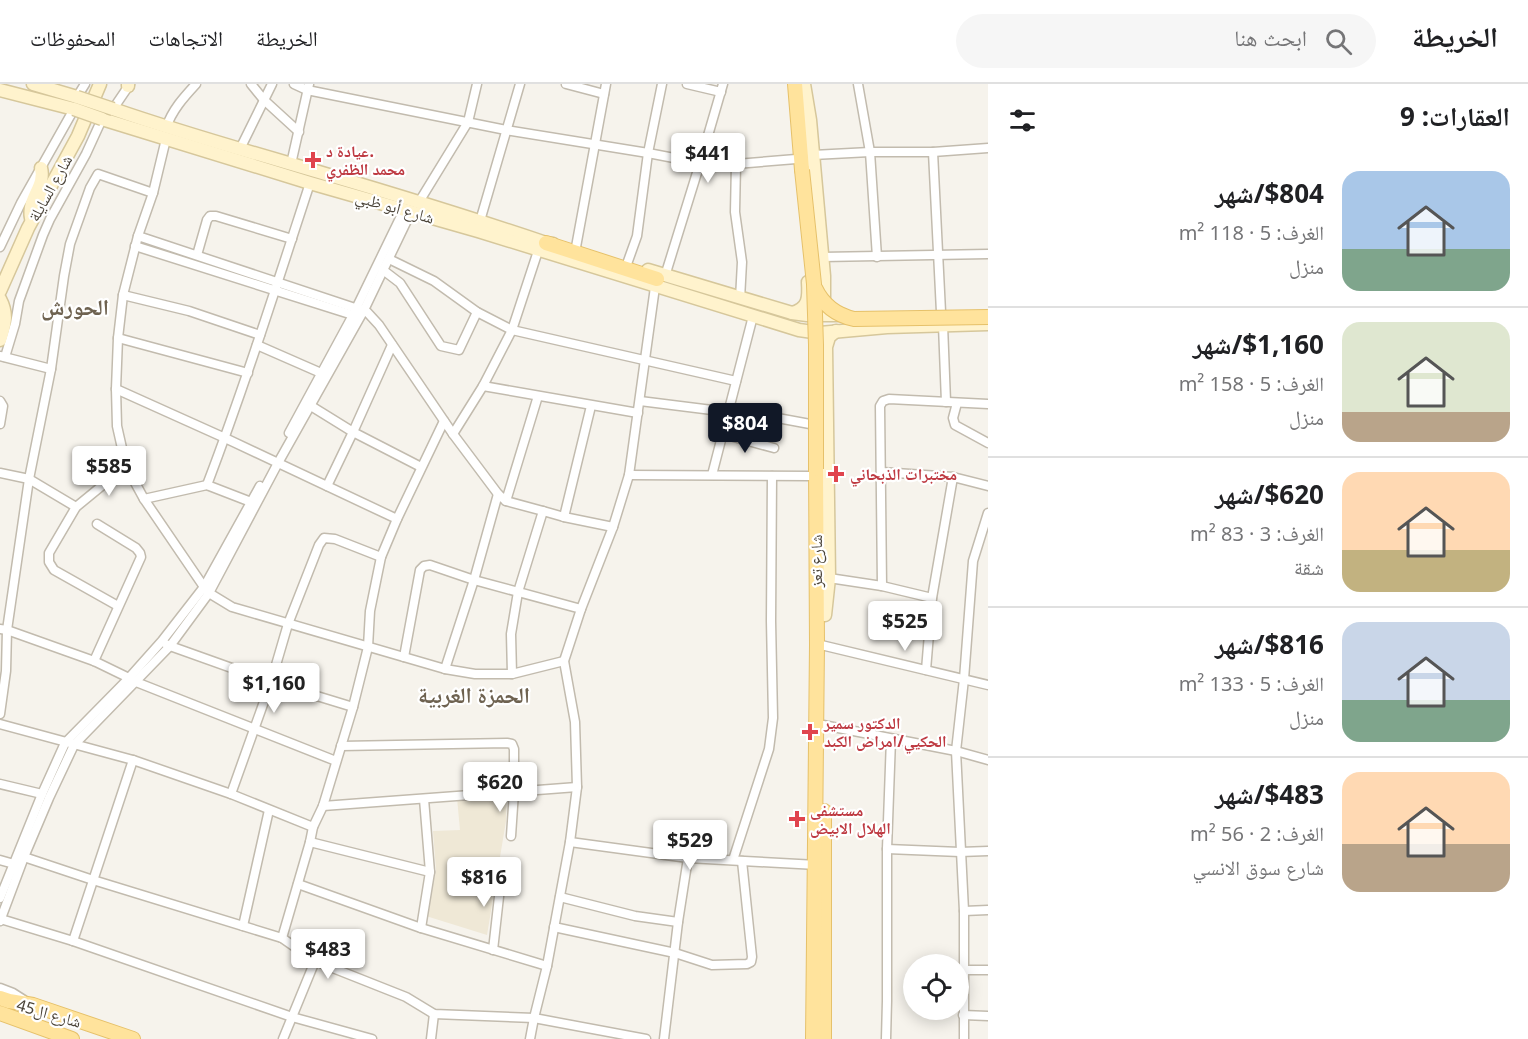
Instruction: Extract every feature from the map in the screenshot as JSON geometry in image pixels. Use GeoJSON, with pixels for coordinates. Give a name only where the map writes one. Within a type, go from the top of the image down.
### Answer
{"type":"FeatureCollection","features":[{"type":"Feature","properties":{"kind":"main road","name":"شارع السايلة"},"geometry":{"type":"LineString","coordinates":[[0,291],[32,220],[78,136],[100,84]]}},
{"type":"Feature","properties":{"kind":"main road"},"geometry":{"type":"LineString","coordinates":[[789,84],[802,166]]}},
{"type":"Feature","properties":{"kind":"main road","name":"شارع تعز"},"geometry":{"type":"LineString","coordinates":[[795,84],[815,279],[816,472],[823,724],[813,1039]]}},
{"type":"Feature","properties":{"kind":"main road"},"geometry":{"type":"LineString","coordinates":[[792,314],[803,309],[808,289],[815,279],[822,257],[810,120],[803,84]]}},
{"type":"Feature","properties":{"kind":"main road","name":"شارع تعز"},"geometry":{"type":"LineString","coordinates":[[802,166],[803,84]]}},
{"type":"Feature","properties":{"kind":"main road"},"geometry":{"type":"LineString","coordinates":[[38,85],[76,103]]}},
{"type":"Feature","properties":{"kind":"main road","name":"شارع أبو ظبي"},"geometry":{"type":"LineString","coordinates":[[0,90],[113,109],[166,134],[310,183],[411,208],[480,221],[542,247]]}},
{"type":"Feature","properties":{"kind":"main road","name":"شارع أبو ظبي"},"geometry":{"type":"LineString","coordinates":[[76,103],[102,119],[240,149],[291,164],[478,231],[542,247],[576,247],[627,264],[659,281],[794,329],[812,333],[887,327],[988,324]]}},
{"type":"Feature","properties":{"kind":"main road"},"geometry":{"type":"LineString","coordinates":[[32,220],[30,208],[42,180],[41,168]]}},
{"type":"Feature","properties":{"kind":"main road"},"geometry":{"type":"LineString","coordinates":[[542,247],[659,281]]}},
{"type":"Feature","properties":{"kind":"main road"},"geometry":{"type":"LineString","coordinates":[[815,279],[828,301],[849,315]]}},
{"type":"Feature","properties":{"kind":"main road"},"geometry":{"type":"LineString","coordinates":[[815,279],[819,296],[828,307],[844,317],[854,319],[988,317]]}},
{"type":"Feature","properties":{"kind":"main road","name":"شارع أبو ظبي"},"geometry":{"type":"LineString","coordinates":[[659,281],[740,299],[792,314],[941,312]]}},
{"type":"Feature","properties":{"kind":"main road"},"geometry":{"type":"LineString","coordinates":[[825,294],[826,315]]}},
{"type":"Feature","properties":{"kind":"main road"},"geometry":{"type":"LineString","coordinates":[[0,299],[6,316],[0,340]]}},
{"type":"Feature","properties":{"kind":"main road"},"geometry":{"type":"LineString","coordinates":[[758,318],[767,317],[769,313],[765,306]]}},
{"type":"Feature","properties":{"kind":"main road"},"geometry":{"type":"LineString","coordinates":[[941,312],[988,311]]}},
{"type":"Feature","properties":{"kind":"main road"},"geometry":{"type":"LineString","coordinates":[[886,314],[880,320],[883,326],[887,327]]}},
{"type":"Feature","properties":{"kind":"main road"},"geometry":{"type":"LineString","coordinates":[[794,329],[812,324],[826,315]]}},
{"type":"Feature","properties":{"kind":"main road"},"geometry":{"type":"LineString","coordinates":[[816,472],[810,424],[810,346],[812,333],[826,315]]}},
{"type":"Feature","properties":{"kind":"main road"},"geometry":{"type":"LineString","coordinates":[[794,329],[810,346]]}},
{"type":"Feature","properties":{"kind":"main road"},"geometry":{"type":"LineString","coordinates":[[820,612],[829,578],[826,347],[829,337],[836,331]]}},
{"type":"Feature","properties":{"kind":"main road"},"geometry":{"type":"LineString","coordinates":[[810,387],[816,379],[822,380],[826,387]]}},
{"type":"Feature","properties":{"kind":"main road","name":"شارع تعز"},"geometry":{"type":"LineString","coordinates":[[819,865],[821,645]]}},
{"type":"Feature","properties":{"kind":"main road","name":"شارع ال45"},"geometry":{"type":"LineString","coordinates":[[0,998],[33,1005],[133,1039]]}},
{"type":"Feature","properties":{"kind":"main road","name":"شارع ال45"},"geometry":{"type":"LineString","coordinates":[[0,1013],[72,1039]]}},
{"type":"Feature","properties":{"kind":"street"},"geometry":{"type":"LineString","coordinates":[[1,241],[85,84]]}},
{"type":"Feature","properties":{"kind":"street"},"geometry":{"type":"LineString","coordinates":[[196,84],[179,103],[169,120],[153,193],[135,246],[123,295],[118,338],[117,426],[126,466],[144,499],[207,590],[232,607],[445,669],[475,674],[512,674],[564,661]]}},
{"type":"Feature","properties":{"kind":"street"},"geometry":{"type":"LineString","coordinates":[[250,84],[299,132]]}},
{"type":"Feature","properties":{"kind":"street"},"geometry":{"type":"LineString","coordinates":[[240,149],[272,84]]}},
{"type":"Feature","properties":{"kind":"street"},"geometry":{"type":"LineString","coordinates":[[294,84],[506,130],[700,163],[802,166]]}},
{"type":"Feature","properties":{"kind":"street"},"geometry":{"type":"LineString","coordinates":[[207,590],[251,501],[311,406],[411,208],[468,122],[477,84]]}},
{"type":"Feature","properties":{"kind":"street"},"geometry":{"type":"LineString","coordinates":[[480,221],[520,84]]}},
{"type":"Feature","properties":{"kind":"street"},"geometry":{"type":"LineString","coordinates":[[566,84],[604,94]]}},
{"type":"Feature","properties":{"kind":"street"},"geometry":{"type":"LineString","coordinates":[[576,247],[606,84]]}},
{"type":"Feature","properties":{"kind":"street"},"geometry":{"type":"LineString","coordinates":[[627,264],[637,236],[648,153],[663,84]]}},
{"type":"Feature","properties":{"kind":"street"},"geometry":{"type":"LineString","coordinates":[[530,1039],[560,897],[577,787],[575,722],[564,661],[581,609],[613,527],[629,475],[659,281],[700,163],[722,88],[687,84]]}},
{"type":"Feature","properties":{"kind":"street"},"geometry":{"type":"LineString","coordinates":[[858,84],[870,152],[877,257]]}},
{"type":"Feature","properties":{"kind":"street"},"geometry":{"type":"LineString","coordinates":[[113,109],[129,85]]}},
{"type":"Feature","properties":{"kind":"street"},"geometry":{"type":"LineString","coordinates":[[291,164],[308,87]]}},
{"type":"Feature","properties":{"kind":"street"},"geometry":{"type":"LineString","coordinates":[[51,369],[2,356],[15,324],[19,301],[43,235],[102,119]]}},
{"type":"Feature","properties":{"kind":"street"},"geometry":{"type":"LineString","coordinates":[[813,155],[933,152],[988,147]]}},
{"type":"Feature","properties":{"kind":"street"},"geometry":{"type":"LineString","coordinates":[[933,152],[941,312]]}},
{"type":"Feature","properties":{"kind":"street"},"geometry":{"type":"LineString","coordinates":[[736,164],[735,212],[742,262],[740,299]]}},
{"type":"Feature","properties":{"kind":"street"},"geometry":{"type":"LineString","coordinates":[[0,714],[3,630],[28,479],[51,369],[70,244],[90,188],[98,174],[153,193]]}},
{"type":"Feature","properties":{"kind":"street"},"geometry":{"type":"LineString","coordinates":[[207,485],[278,286],[310,183]]}},
{"type":"Feature","properties":{"kind":"street"},"geometry":{"type":"LineString","coordinates":[[0,898],[42,794],[69,744],[166,644],[207,590],[321,373],[389,259],[411,208]]}},
{"type":"Feature","properties":{"kind":"street"},"geometry":{"type":"LineString","coordinates":[[197,255],[210,216],[292,239]]}},
{"type":"Feature","properties":{"kind":"street"},"geometry":{"type":"LineString","coordinates":[[138,236],[197,255],[278,286]]}},
{"type":"Feature","properties":{"kind":"street"},"geometry":{"type":"LineString","coordinates":[[135,246],[278,286],[374,318],[453,434],[498,494],[506,501],[564,517],[613,527]]}},
{"type":"Feature","properties":{"kind":"street"},"geometry":{"type":"LineString","coordinates":[[453,434],[483,387],[512,330],[542,247]]}},
{"type":"Feature","properties":{"kind":"street"},"geometry":{"type":"LineString","coordinates":[[822,257],[988,254]]}},
{"type":"Feature","properties":{"kind":"street"},"geometry":{"type":"LineString","coordinates":[[389,259],[435,281],[477,312],[512,330],[736,381]]}},
{"type":"Feature","properties":{"kind":"street"},"geometry":{"type":"LineString","coordinates":[[383,270],[400,283],[441,346],[459,350],[477,312]]}},
{"type":"Feature","properties":{"kind":"street"},"geometry":{"type":"LineString","coordinates":[[123,295],[189,311],[260,335]]}},
{"type":"Feature","properties":{"kind":"street"},"geometry":{"type":"LineString","coordinates":[[712,475],[736,381],[758,318]]}},
{"type":"Feature","properties":{"kind":"street"},"geometry":{"type":"LineString","coordinates":[[944,325],[946,402]]}},
{"type":"Feature","properties":{"kind":"street"},"geometry":{"type":"LineString","coordinates":[[118,338],[248,373]]}},
{"type":"Feature","properties":{"kind":"street"},"geometry":{"type":"LineString","coordinates":[[257,345],[321,373]]}},
{"type":"Feature","properties":{"kind":"street"},"geometry":{"type":"LineString","coordinates":[[327,486],[392,345]]}},
{"type":"Feature","properties":{"kind":"street"},"geometry":{"type":"LineString","coordinates":[[483,387],[638,413]]}},
{"type":"Feature","properties":{"kind":"street"},"geometry":{"type":"LineString","coordinates":[[116,389],[397,519]]}},
{"type":"Feature","properties":{"kind":"street"},"geometry":{"type":"LineString","coordinates":[[506,501],[538,396]]}},
{"type":"Feature","properties":{"kind":"street"},"geometry":{"type":"LineString","coordinates":[[882,586],[880,406],[889,399],[988,404]]}},
{"type":"Feature","properties":{"kind":"street"},"geometry":{"type":"LineString","coordinates":[[0,401],[3,406],[0,424]]}},
{"type":"Feature","properties":{"kind":"street"},"geometry":{"type":"LineString","coordinates":[[640,401],[729,410],[810,424]]}},
{"type":"Feature","properties":{"kind":"street"},"geometry":{"type":"LineString","coordinates":[[957,403],[953,418],[955,425],[988,443]]}},
{"type":"Feature","properties":{"kind":"street"},"geometry":{"type":"LineString","coordinates":[[311,406],[353,432],[421,467]]}},
{"type":"Feature","properties":{"kind":"street"},"geometry":{"type":"LineString","coordinates":[[564,517],[591,406]]}},
{"type":"Feature","properties":{"kind":"street"},"geometry":{"type":"LineString","coordinates":[[282,938],[313,827],[323,806],[353,707],[368,647],[370,611],[381,557],[444,421]]}},
{"type":"Feature","properties":{"kind":"street"},"geometry":{"type":"LineString","coordinates":[[723,434],[774,448]]}},
{"type":"Feature","properties":{"kind":"street"},"geometry":{"type":"LineString","coordinates":[[118,606],[54,570],[49,562],[49,553],[76,507],[126,466]]}},
{"type":"Feature","properties":{"kind":"street"},"geometry":{"type":"LineString","coordinates":[[629,475],[772,476],[816,472]]}},
{"type":"Feature","properties":{"kind":"street"},"geometry":{"type":"LineString","coordinates":[[882,472],[953,477],[988,486]]}},
{"type":"Feature","properties":{"kind":"street"},"geometry":{"type":"LineString","coordinates":[[0,473],[28,479],[76,507]]}},
{"type":"Feature","properties":{"kind":"street"},"geometry":{"type":"LineString","coordinates":[[554,927],[675,953],[712,966],[751,962],[738,861],[769,749],[773,718],[772,476]]}},
{"type":"Feature","properties":{"kind":"street"},"geometry":{"type":"LineString","coordinates":[[926,670],[932,598],[953,477]]}},
{"type":"Feature","properties":{"kind":"street"},"geometry":{"type":"LineString","coordinates":[[144,499],[207,485],[251,501]]}},
{"type":"Feature","properties":{"kind":"street"},"geometry":{"type":"LineString","coordinates":[[445,669],[474,580],[498,494]]}},
{"type":"Feature","properties":{"kind":"street"},"geometry":{"type":"LineString","coordinates":[[512,674],[511,634],[518,592],[543,511]]}},
{"type":"Feature","properties":{"kind":"street"},"geometry":{"type":"LineString","coordinates":[[964,954],[956,751],[973,561],[988,513]]}},
{"type":"Feature","properties":{"kind":"street"},"geometry":{"type":"LineString","coordinates":[[94,661],[141,557],[136,548],[97,524]]}},
{"type":"Feature","properties":{"kind":"street"},"geometry":{"type":"LineString","coordinates":[[231,794],[271,682],[288,624],[319,545],[324,538],[335,539],[381,557]]}},
{"type":"Feature","properties":{"kind":"street"},"geometry":{"type":"LineString","coordinates":[[404,657],[420,570],[424,566],[430,565],[474,580],[581,609]]}},
{"type":"Feature","properties":{"kind":"street"},"geometry":{"type":"LineString","coordinates":[[829,578],[882,586],[932,598]]}},
{"type":"Feature","properties":{"kind":"street"},"geometry":{"type":"LineString","coordinates":[[3,630],[94,661],[132,680],[336,760]]}},
{"type":"Feature","properties":{"kind":"street"},"geometry":{"type":"LineString","coordinates":[[166,644],[271,682],[353,707]]}},
{"type":"Feature","properties":{"kind":"street"},"geometry":{"type":"LineString","coordinates":[[821,645],[988,685]]}},
{"type":"Feature","properties":{"kind":"street"},"geometry":{"type":"LineString","coordinates":[[0,724],[133,760],[231,794],[313,827]]}},
{"type":"Feature","properties":{"kind":"street"},"geometry":{"type":"LineString","coordinates":[[823,724],[956,751],[988,760]]}},
{"type":"Feature","properties":{"kind":"street"},"geometry":{"type":"LineString","coordinates":[[886,1039],[887,849],[891,739]]}},
{"type":"Feature","properties":{"kind":"street"},"geometry":{"type":"LineString","coordinates":[[69,744],[0,920],[73,941],[292,1017],[372,1039]]}},
{"type":"Feature","properties":{"kind":"street"},"geometry":{"type":"LineString","coordinates":[[341,746],[512,744],[514,792],[511,836]]}},
{"type":"Feature","properties":{"kind":"street"},"geometry":{"type":"LineString","coordinates":[[73,941],[133,760]]}},
{"type":"Feature","properties":{"kind":"street"},"geometry":{"type":"LineString","coordinates":[[0,784],[42,794]]}},
{"type":"Feature","properties":{"kind":"street"},"geometry":{"type":"LineString","coordinates":[[323,806],[577,787]]}},
{"type":"Feature","properties":{"kind":"street"},"geometry":{"type":"LineString","coordinates":[[421,928],[430,873],[424,799]]}},
{"type":"Feature","properties":{"kind":"street"},"geometry":{"type":"LineString","coordinates":[[243,926],[269,810]]}},
{"type":"Feature","properties":{"kind":"street"},"geometry":{"type":"LineString","coordinates":[[310,842],[430,873]]}},
{"type":"Feature","properties":{"kind":"street"},"geometry":{"type":"LineString","coordinates":[[570,842],[688,858],[819,865]]}},
{"type":"Feature","properties":{"kind":"street"},"geometry":{"type":"LineString","coordinates":[[887,849],[960,852],[988,850]]}},
{"type":"Feature","properties":{"kind":"street"},"geometry":{"type":"LineString","coordinates":[[24,857],[282,938],[315,961],[405,997],[434,1014],[534,1018],[646,1039]]}},
{"type":"Feature","properties":{"kind":"street"},"geometry":{"type":"LineString","coordinates":[[664,1039],[688,858]]}},
{"type":"Feature","properties":{"kind":"street"},"geometry":{"type":"LineString","coordinates":[[0,860],[14,864]]}},
{"type":"Feature","properties":{"kind":"street"},"geometry":{"type":"LineString","coordinates":[[493,950],[502,870]]}},
{"type":"Feature","properties":{"kind":"street"},"geometry":{"type":"LineString","coordinates":[[298,884],[421,928],[547,966]]}},
{"type":"Feature","properties":{"kind":"street"},"geometry":{"type":"LineString","coordinates":[[560,897],[635,916],[678,922]]}},
{"type":"Feature","properties":{"kind":"street"},"geometry":{"type":"LineString","coordinates":[[964,911],[988,910]]}},
{"type":"Feature","properties":{"kind":"street"},"geometry":{"type":"LineString","coordinates":[[283,1039],[315,961]]}},
{"type":"Feature","properties":{"kind":"street"},"geometry":{"type":"LineString","coordinates":[[969,970],[988,970]]}},
{"type":"Feature","properties":{"kind":"street"},"geometry":{"type":"LineString","coordinates":[[0,988],[33,1005]]}},
{"type":"Feature","properties":{"kind":"street"},"geometry":{"type":"LineString","coordinates":[[431,1039],[434,1014]]}},
{"type":"Feature","properties":{"kind":"street"},"geometry":{"type":"LineString","coordinates":[[969,1015],[988,1016]]}},
{"type":"Feature","properties":{"kind":"street"},"geometry":{"type":"LineString","coordinates":[[963,1020],[964,1039]]}},
{"type":"Feature","properties":{"kind":"shaded area"},"geometry":{"type":"Polygon","coordinates":[[[507,794],[506,821],[487,935],[426,916],[436,870],[433,831],[460,830],[457,798],[507,794]]]}},
{"type":"Feature","properties":{"kind":"tunnel"},"geometry":{"type":"LineString","coordinates":[[657,279],[788,321]]}},
{"type":"Feature","properties":{"kind":"place","name":"عيادة د. محمد الظفري"},"geometry":{"type":"Point","coordinates":[313,160]}},
{"type":"Feature","properties":{"kind":"place","name":"مختبرات الذبحاني"},"geometry":{"type":"Point","coordinates":[836,474]}},
{"type":"Feature","properties":{"kind":"place","name":"الدكتور سمير الحكيي/امراض الكبد"},"geometry":{"type":"Point","coordinates":[810,732]}},
{"type":"Feature","properties":{"kind":"place","name":"مستشفى الهلال الابيض"},"geometry":{"type":"Point","coordinates":[797,819]}},
{"type":"Feature","properties":{"kind":"district","name":"الحورش"},"geometry":{"type":"Point","coordinates":[75,307]}},
{"type":"Feature","properties":{"kind":"district","name":"الحمزة الغربية"},"geometry":{"type":"Point","coordinates":[474,695]}}]}
